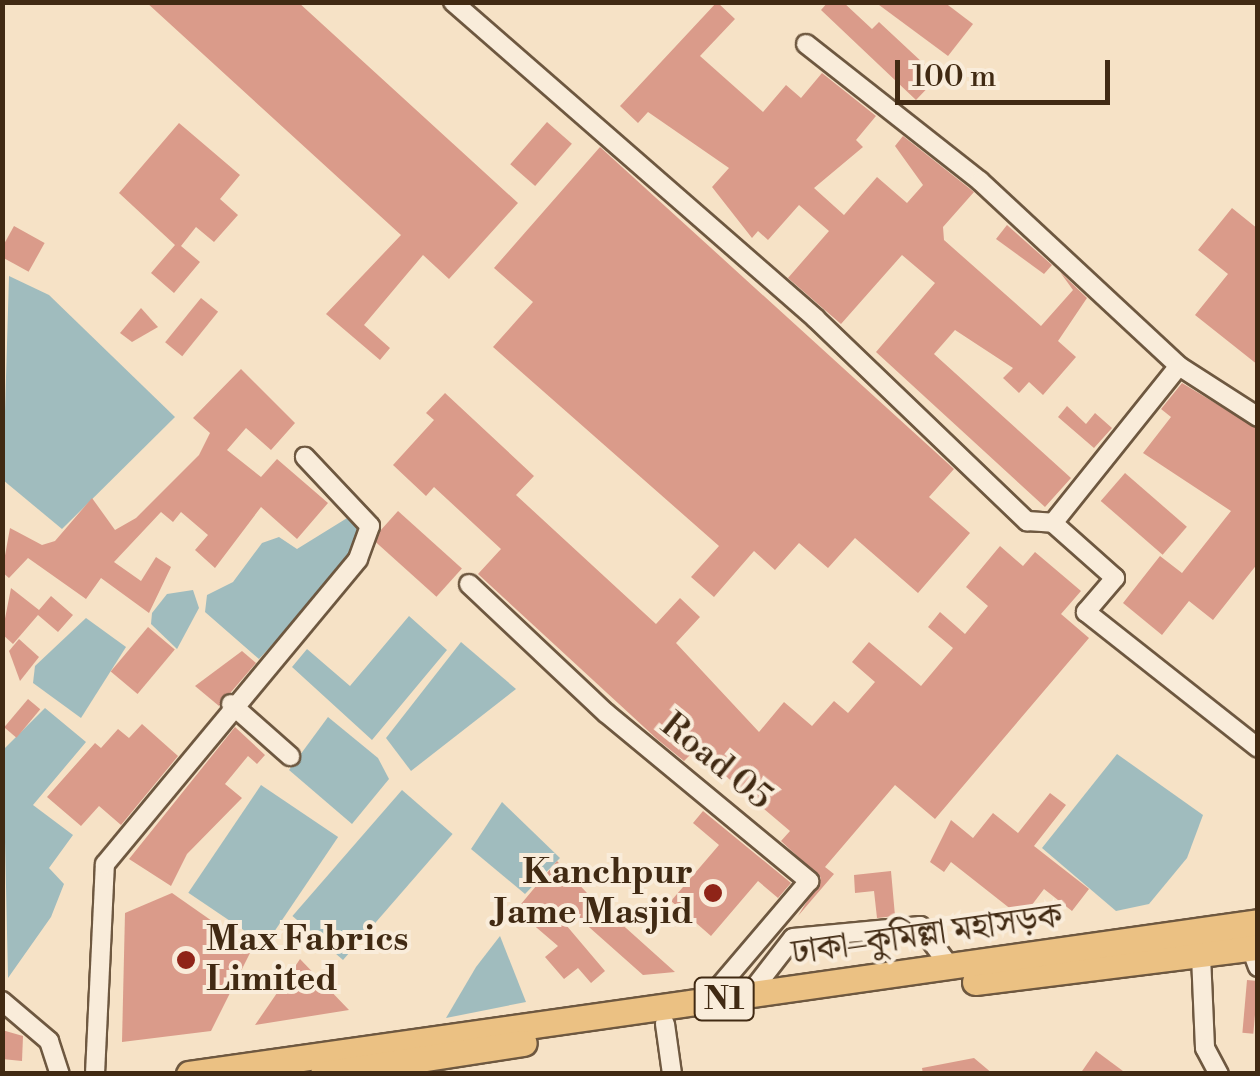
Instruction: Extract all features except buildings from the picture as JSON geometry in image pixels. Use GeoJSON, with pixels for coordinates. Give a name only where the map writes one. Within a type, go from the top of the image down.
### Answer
{"type":"FeatureCollection","features":[{"type":"Feature","properties":{"kind":"highway","name":"ঢাকা–কুমিল্লা মহাসড়ক"},"geometry":{"type":"LineString","coordinates":[[323,1074],[380,1069],[707,1002],[1258,922]]}},
{"type":"Feature","properties":{"kind":"highway","name":"ঢাকা–কুমিল্লা মহাসড়ক"},"geometry":{"type":"LineString","coordinates":[[190,1074],[576,1028],[665,1024],[1201,956],[1255,954]]}},
{"type":"Feature","properties":{"kind":"street"},"geometry":{"type":"LineString","coordinates":[[453,2],[801,306],[1027,521],[1053,523],[1115,578],[1086,612],[1258,748]]}},
{"type":"Feature","properties":{"kind":"street"},"geometry":{"type":"LineString","coordinates":[[806,44],[980,181],[1179,366],[1258,416]]}},
{"type":"Feature","properties":{"kind":"street"},"geometry":{"type":"LineString","coordinates":[[1053,523],[1179,366]]}},
{"type":"Feature","properties":{"kind":"street"},"geometry":{"type":"LineString","coordinates":[[95,1074],[105,864],[230,704],[358,560],[370,526],[304,458]]}},
{"type":"Feature","properties":{"kind":"street","name":"Road 05"},"geometry":{"type":"LineString","coordinates":[[469,584],[606,713],[809,881],[707,1002]]}},
{"type":"Feature","properties":{"kind":"street"},"geometry":{"type":"LineString","coordinates":[[230,704],[290,756]]}},
{"type":"Feature","properties":{"kind":"street"},"geometry":{"type":"LineString","coordinates":[[748,996],[793,938],[920,926],[951,968]]}},
{"type":"Feature","properties":{"kind":"street"},"geometry":{"type":"LineString","coordinates":[[1201,956],[1205,1048],[1219,1074]]}},
{"type":"Feature","properties":{"kind":"street"},"geometry":{"type":"LineString","coordinates":[[2,1001],[48,1042],[60,1074]]}},
{"type":"Feature","properties":{"kind":"street"},"geometry":{"type":"LineString","coordinates":[[665,1024],[672,1074]]}},
{"type":"Feature","properties":{"kind":"water"},"geometry":{"type":"Polygon","coordinates":[[[9,276],[49,295],[175,417],[62,529],[3,480],[9,276]]]}},
{"type":"Feature","properties":{"kind":"water"},"geometry":{"type":"Polygon","coordinates":[[[352,515],[364,520],[354,557],[259,659],[205,612],[207,595],[233,582],[262,543],[279,537],[297,549],[352,515]]]}},
{"type":"Feature","properties":{"kind":"water"},"geometry":{"type":"Polygon","coordinates":[[[193,590],[199,608],[177,649],[151,624],[152,613],[167,594],[193,590]]]}},
{"type":"Feature","properties":{"kind":"water"},"geometry":{"type":"Polygon","coordinates":[[[409,616],[447,650],[372,740],[292,667],[307,649],[350,686],[409,616]]]}},
{"type":"Feature","properties":{"kind":"water"},"geometry":{"type":"Polygon","coordinates":[[[86,618],[126,647],[81,718],[33,683],[35,666],[86,618]]]}},
{"type":"Feature","properties":{"kind":"water"},"geometry":{"type":"Polygon","coordinates":[[[461,642],[516,689],[411,771],[386,738],[461,642]]]}},
{"type":"Feature","properties":{"kind":"water"},"geometry":{"type":"Polygon","coordinates":[[[45,708],[86,742],[33,805],[73,835],[49,868],[64,884],[51,917],[8,978],[3,750],[45,708]]]}},
{"type":"Feature","properties":{"kind":"water"},"geometry":{"type":"Polygon","coordinates":[[[328,717],[378,758],[389,779],[352,824],[289,770],[328,717]]]}},
{"type":"Feature","properties":{"kind":"water"},"geometry":{"type":"Polygon","coordinates":[[[1117,754],[1203,815],[1187,858],[1149,904],[1116,911],[1042,848],[1117,754]]]}},
{"type":"Feature","properties":{"kind":"water"},"geometry":{"type":"Polygon","coordinates":[[[261,785],[338,837],[265,945],[188,893],[261,785]]]}},
{"type":"Feature","properties":{"kind":"water"},"geometry":{"type":"Polygon","coordinates":[[[402,790],[453,834],[343,960],[292,916],[402,790]]]}},
{"type":"Feature","properties":{"kind":"water"},"geometry":{"type":"Polygon","coordinates":[[[502,802],[560,858],[525,894],[471,849],[502,802]]]}},
{"type":"Feature","properties":{"kind":"water"},"geometry":{"type":"Polygon","coordinates":[[[500,936],[526,1002],[446,1018],[476,967],[500,936]]]}},
{"type":"Feature","properties":{"kind":"place","name":"Kanchpur Jame Masjid"},"geometry":{"type":"Point","coordinates":[713,893]}},
{"type":"Feature","properties":{"kind":"place","name":"Max Fabrics Limited"},"geometry":{"type":"Point","coordinates":[186,960]}}]}
